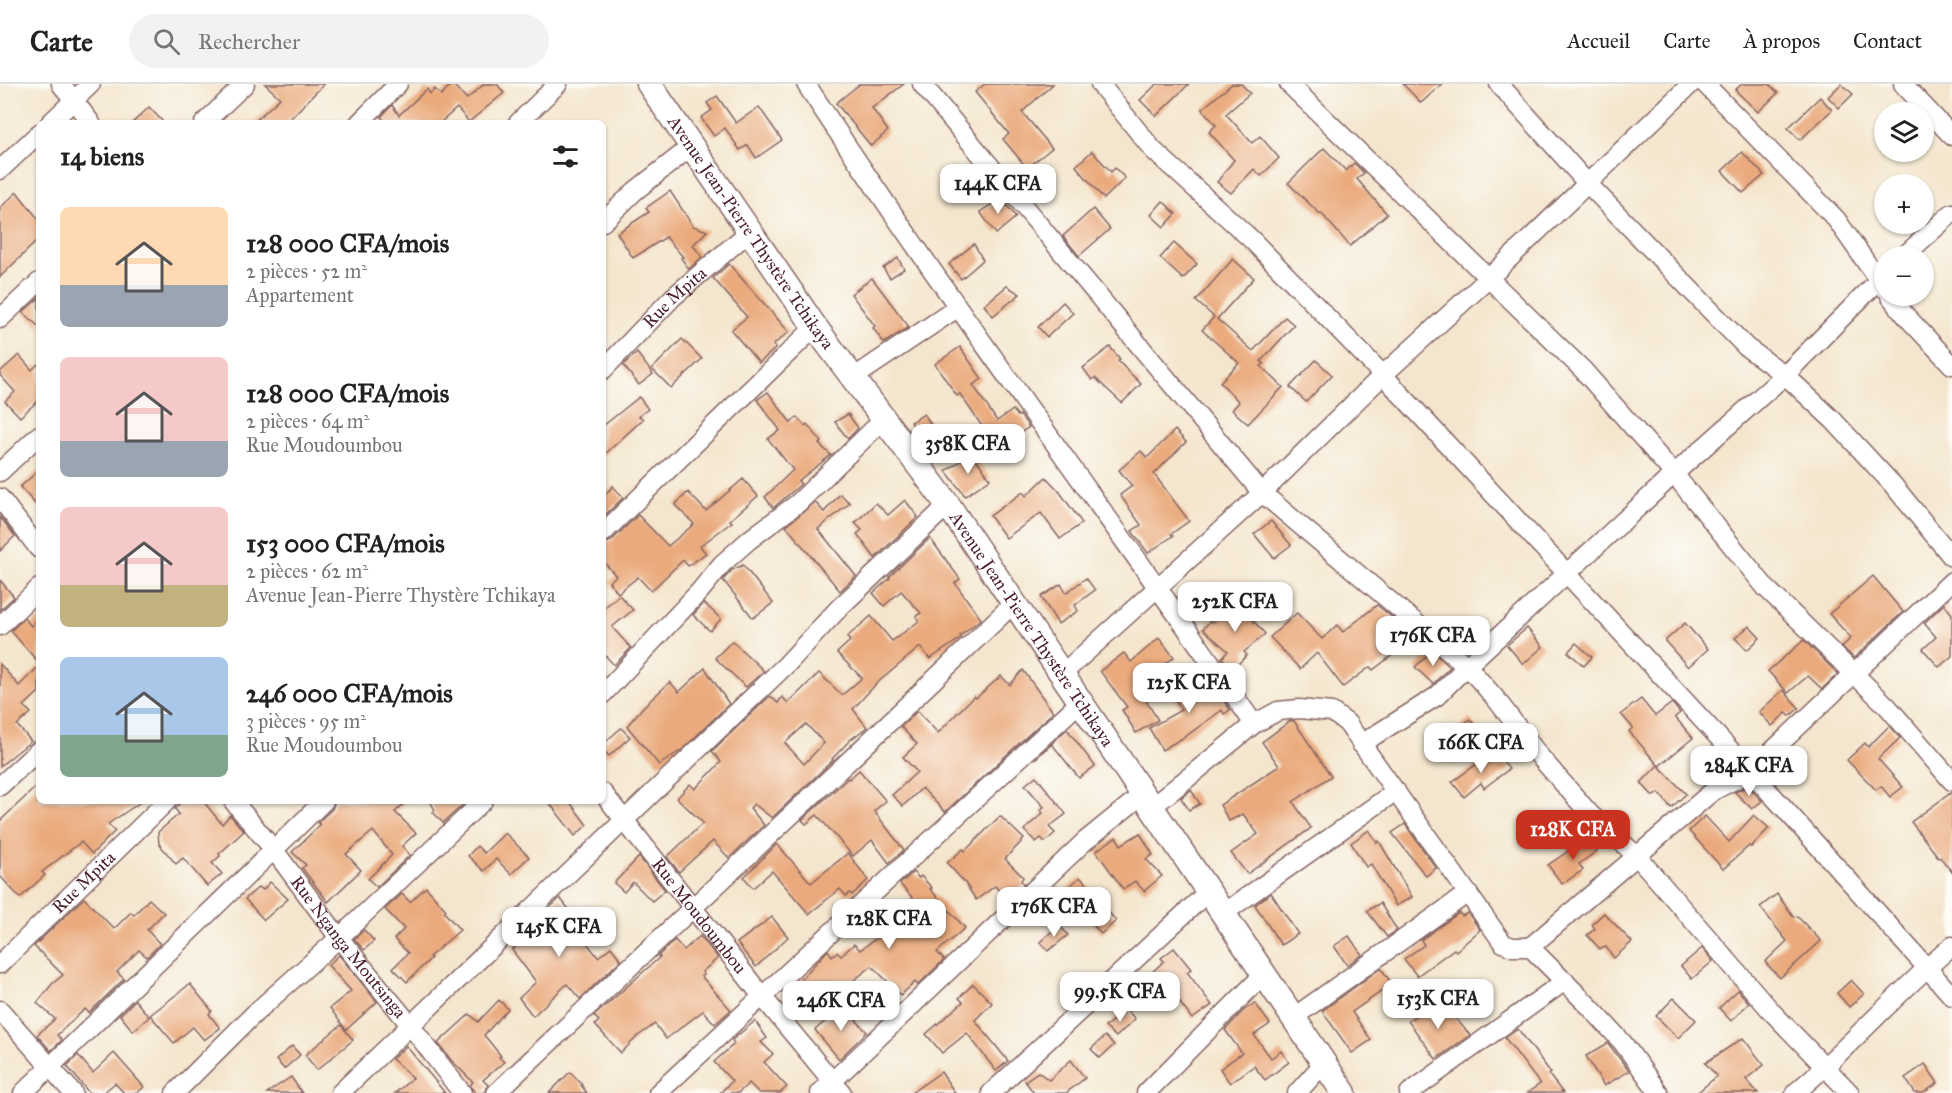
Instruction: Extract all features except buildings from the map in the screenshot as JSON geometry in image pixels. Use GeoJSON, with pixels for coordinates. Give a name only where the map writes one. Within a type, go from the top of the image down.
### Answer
{"type":"FeatureCollection","features":[{"type":"Feature","properties":{"kind":"street"},"geometry":{"type":"LineString","coordinates":[[61,84],[88,120]]}},
{"type":"Feature","properties":{"kind":"street"},"geometry":{"type":"LineString","coordinates":[[53,120],[91,84]]}},
{"type":"Feature","properties":{"kind":"street"},"geometry":{"type":"LineString","coordinates":[[207,120],[245,84]]}},
{"type":"Feature","properties":{"kind":"street"},"geometry":{"type":"LineString","coordinates":[[362,120],[398,84]]}},
{"type":"Feature","properties":{"kind":"street"},"geometry":{"type":"LineString","coordinates":[[521,120],[558,84]]}},
{"type":"Feature","properties":{"kind":"street","name":"Avenue Jean-Pierre Thystère Tchikaya"},"geometry":{"type":"LineString","coordinates":[[650,84],[815,327],[948,506],[1344,1093]]}},
{"type":"Feature","properties":{"kind":"street"},"geometry":{"type":"LineString","coordinates":[[807,84],[957,308],[1254,724]]}},
{"type":"Feature","properties":{"kind":"street"},"geometry":{"type":"LineString","coordinates":[[922,84],[1262,494],[1467,666],[1496,699],[1541,758],[1590,814],[1637,856],[1772,1012],[1850,1093]]}},
{"type":"Feature","properties":{"kind":"street"},"geometry":{"type":"LineString","coordinates":[[1100,84],[1153,150],[1252,240],[1383,375],[1568,572],[1952,996]]}},
{"type":"Feature","properties":{"kind":"street"},"geometry":{"type":"LineString","coordinates":[[1289,84],[1583,370],[1674,474],[1766,588],[1887,706],[1952,781]]}},
{"type":"Feature","properties":{"kind":"street"},"geometry":{"type":"LineString","coordinates":[[1499,84],[1587,183],[1746,347],[1785,375],[1840,428],[1893,485],[1952,557]]}},
{"type":"Feature","properties":{"kind":"street"},"geometry":{"type":"LineString","coordinates":[[1062,674],[1262,494],[1383,375],[1488,279],[1691,84]]}},
{"type":"Feature","properties":{"kind":"street"},"geometry":{"type":"LineString","coordinates":[[1705,84],[1836,219],[1874,270]]}},
{"type":"Feature","properties":{"kind":"street"},"geometry":{"type":"LineString","coordinates":[[1903,84],[1952,136]]}},
{"type":"Feature","properties":{"kind":"street"},"geometry":{"type":"LineString","coordinates":[[0,170],[36,136]]}},
{"type":"Feature","properties":{"kind":"street"},"geometry":{"type":"LineString","coordinates":[[606,219],[635,190],[692,146]]}},
{"type":"Feature","properties":{"kind":"street"},"geometry":{"type":"LineString","coordinates":[[1915,246],[1952,213]]}},
{"type":"Feature","properties":{"kind":"street","name":"Rue Mpita"},"geometry":{"type":"LineString","coordinates":[[606,367],[673,297],[750,231]]}},
{"type":"Feature","properties":{"kind":"street"},"geometry":{"type":"LineString","coordinates":[[0,319],[36,285]]}},
{"type":"Feature","properties":{"kind":"street"},"geometry":{"type":"LineString","coordinates":[[1362,744],[1437,696],[1674,474],[1785,375],[1874,289]]}},
{"type":"Feature","properties":{"kind":"street"},"geometry":{"type":"LineString","coordinates":[[1898,306],[1952,366]]}},
{"type":"Feature","properties":{"kind":"street"},"geometry":{"type":"LineString","coordinates":[[853,378],[957,308]]}},
{"type":"Feature","properties":{"kind":"street"},"geometry":{"type":"LineString","coordinates":[[606,530],[815,327]]}},
{"type":"Feature","properties":{"kind":"street"},"geometry":{"type":"LineString","coordinates":[[606,691],[700,591],[722,564],[749,540],[798,503],[884,419]]}},
{"type":"Feature","properties":{"kind":"street"},"geometry":{"type":"LineString","coordinates":[[0,472],[36,438]]}},
{"type":"Feature","properties":{"kind":"street"},"geometry":{"type":"LineString","coordinates":[[0,498],[36,545]]}},
{"type":"Feature","properties":{"kind":"street"},"geometry":{"type":"LineString","coordinates":[[340,1093],[787,664],[840,607],[948,506]]}},
{"type":"Feature","properties":{"kind":"street"},"geometry":{"type":"LineString","coordinates":[[832,1089],[1084,843],[1254,724],[1278,711],[1299,709],[1332,712],[1347,723],[1503,943],[1512,947],[1530,947],[1713,790],[1750,772],[1952,581]]}},
{"type":"Feature","properties":{"kind":"street"},"geometry":{"type":"LineString","coordinates":[[0,626],[36,591]]}},
{"type":"Feature","properties":{"kind":"street"},"geometry":{"type":"LineString","coordinates":[[496,1093],[1013,604]]}},
{"type":"Feature","properties":{"kind":"street"},"geometry":{"type":"LineString","coordinates":[[658,1093],[761,995],[1080,702]]}},
{"type":"Feature","properties":{"kind":"street"},"geometry":{"type":"LineString","coordinates":[[0,786],[36,753]]}},
{"type":"Feature","properties":{"kind":"street"},"geometry":{"type":"LineString","coordinates":[[1224,913],[1396,791]]}},
{"type":"Feature","properties":{"kind":"street","name":"Rue Moudoumbou"},"geometry":{"type":"LineString","coordinates":[[606,797],[693,906],[832,1089]]}},
{"type":"Feature","properties":{"kind":"street","name":"Rue Mpita"},"geometry":{"type":"LineString","coordinates":[[0,964],[164,804]]}},
{"type":"Feature","properties":{"kind":"street","name":"Rue Nganga Moutsinga"},"geometry":{"type":"LineString","coordinates":[[236,804],[274,850],[339,938],[462,1093]]}},
{"type":"Feature","properties":{"kind":"street"},"geometry":{"type":"LineString","coordinates":[[23,1093],[321,804]]}},
{"type":"Feature","properties":{"kind":"street"},"geometry":{"type":"LineString","coordinates":[[175,1093],[255,1013],[339,938],[480,804]]}},
{"type":"Feature","properties":{"kind":"street"},"geometry":{"type":"LineString","coordinates":[[991,1093],[1209,891]]}},
{"type":"Feature","properties":{"kind":"street"},"geometry":{"type":"LineString","coordinates":[[1294,1017],[1468,892]]}},
{"type":"Feature","properties":{"kind":"street"},"geometry":{"type":"LineString","coordinates":[[1795,1093],[1826,1067],[1926,968],[1952,946]]}},
{"type":"Feature","properties":{"kind":"street"},"geometry":{"type":"LineString","coordinates":[[1530,947],[1623,1043],[1653,1091]]}},
{"type":"Feature","properties":{"kind":"street"},"geometry":{"type":"LineString","coordinates":[[1146,1093],[1264,974]]}},
{"type":"Feature","properties":{"kind":"street"},"geometry":{"type":"LineString","coordinates":[[1408,1093],[1565,981]]}},
{"type":"Feature","properties":{"kind":"street"},"geometry":{"type":"LineString","coordinates":[[0,1010],[72,1093]]}},
{"type":"Feature","properties":{"kind":"street"},"geometry":{"type":"LineString","coordinates":[[1297,1093],[1323,1064]]}}]}
